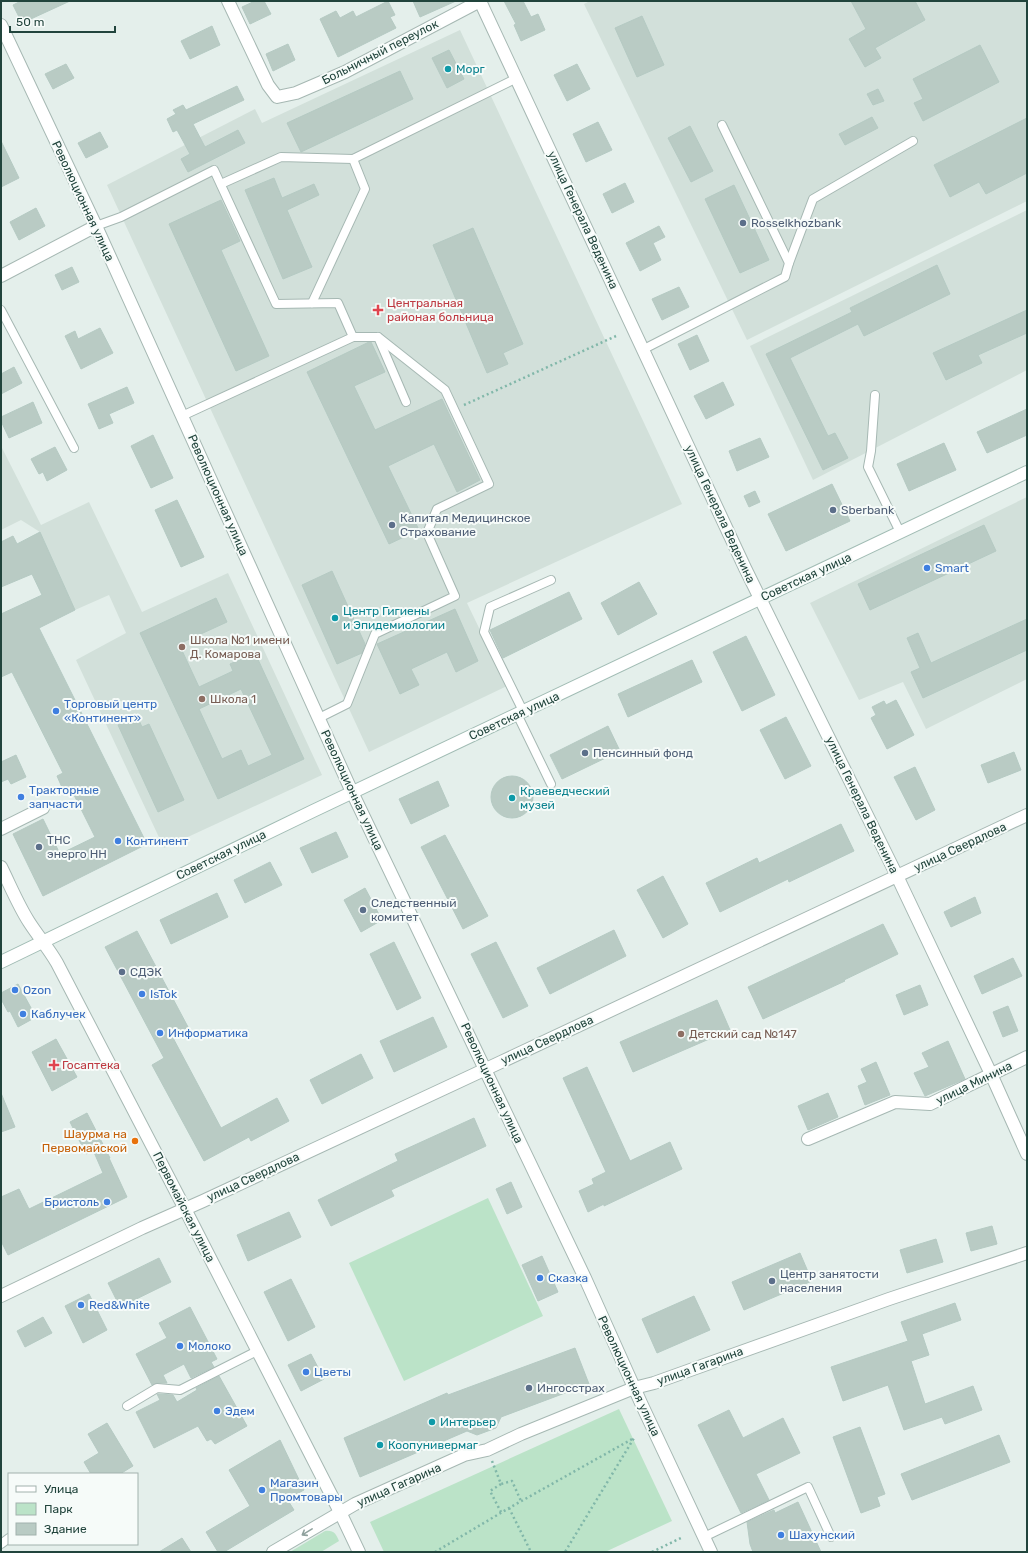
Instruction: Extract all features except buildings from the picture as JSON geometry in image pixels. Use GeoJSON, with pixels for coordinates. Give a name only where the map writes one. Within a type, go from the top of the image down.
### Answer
{"type":"FeatureCollection","features":[{"type":"Feature","properties":{"kind":"street","name":"Больничный переулок"},"geometry":{"type":"LineString","coordinates":[[228,1],[268,85],[277,97],[296,93],[344,72],[480,1]]}},
{"type":"Feature","properties":{"kind":"street","name":"улица Генерала Веденина"},"geometry":{"type":"LineString","coordinates":[[480,1],[760,599],[897,876],[991,1074],[1027,1154]]}},
{"type":"Feature","properties":{"kind":"street","name":"Революционная улица"},"geometry":{"type":"LineString","coordinates":[[1,25],[96,226],[352,792],[585,1278],[634,1388],[711,1552]]}},
{"type":"Feature","properties":{"kind":"street"},"geometry":{"type":"LineString","coordinates":[[1,276],[96,226]]}},
{"type":"Feature","properties":{"kind":"street","name":"Советская улица"},"geometry":{"type":"LineString","coordinates":[[1,962],[352,792],[1027,472]]}},
{"type":"Feature","properties":{"kind":"street"},"geometry":{"type":"LineString","coordinates":[[1,828],[43,808]]}},
{"type":"Feature","properties":{"kind":"street","name":"улица Свердлова"},"geometry":{"type":"LineString","coordinates":[[1,1296],[142,1228],[486,1069],[1027,815]]}},
{"type":"Feature","properties":{"kind":"street","name":"Первомайская улица"},"geometry":{"type":"LineString","coordinates":[[1,867],[26,916],[44,941],[57,963],[185,1209],[359,1552]]}},
{"type":"Feature","properties":{"kind":"street","name":"улица Минина"},"geometry":{"type":"LineString","coordinates":[[808,1139],[895,1102],[930,1104],[1027,1057]]}},
{"type":"Feature","properties":{"kind":"street","name":"улица Гагарина"},"geometry":{"type":"LineString","coordinates":[[274,1552],[355,1504],[464,1455],[487,1450],[521,1434],[634,1388],[661,1380],[889,1299],[1027,1253]]}},
{"type":"Feature","properties":{"kind":"lane"},"geometry":{"type":"LineString","coordinates":[[221,184],[281,157],[353,160],[517,78]]}},
{"type":"Feature","properties":{"kind":"lane"},"geometry":{"type":"LineString","coordinates":[[722,125],[789,263]]}},
{"type":"Feature","properties":{"kind":"lane"},"geometry":{"type":"LineString","coordinates":[[644,349],[785,276],[813,199],[913,141]]}},
{"type":"Feature","properties":{"kind":"lane"},"geometry":{"type":"LineString","coordinates":[[312,303],[365,189],[353,160]]}},
{"type":"Feature","properties":{"kind":"lane"},"geometry":{"type":"LineString","coordinates":[[96,226],[122,217],[214,170],[276,304],[338,303],[353,337]]}},
{"type":"Feature","properties":{"kind":"lane"},"geometry":{"type":"LineString","coordinates":[[1,310],[74,448]]}},
{"type":"Feature","properties":{"kind":"lane"},"geometry":{"type":"LineString","coordinates":[[182,416],[353,337],[378,337],[445,390],[489,484],[438,510],[427,533],[455,596],[375,634],[347,704],[319,718]]}},
{"type":"Feature","properties":{"kind":"lane"},"geometry":{"type":"LineString","coordinates":[[378,337],[406,402]]}},
{"type":"Feature","properties":{"kind":"lane"},"geometry":{"type":"LineString","coordinates":[[875,395],[871,451],[868,467],[900,532]]}},
{"type":"Feature","properties":{"kind":"lane"},"geometry":{"type":"LineString","coordinates":[[551,580],[490,607],[484,632],[551,784]]}},
{"type":"Feature","properties":{"kind":"lane"},"geometry":{"type":"LineString","coordinates":[[127,1406],[157,1388],[180,1390],[257,1351]]}},
{"type":"Feature","properties":{"kind":"lane"},"geometry":{"type":"LineString","coordinates":[[704,1537],[808,1487],[831,1538]]}},
{"type":"Feature","properties":{"kind":"path"},"geometry":{"type":"LineString","coordinates":[[454,409],[616,336]]}},
{"type":"Feature","properties":{"kind":"path"},"geometry":{"type":"LineString","coordinates":[[435,1552],[501,1512],[634,1438],[565,1552]]}},
{"type":"Feature","properties":{"kind":"path"},"geometry":{"type":"LineString","coordinates":[[487,1450],[501,1484]]}},
{"type":"Feature","properties":{"kind":"path"},"geometry":{"type":"LineString","coordinates":[[501,1512],[490,1491],[501,1484],[512,1481],[522,1501]]}},
{"type":"Feature","properties":{"kind":"path"},"geometry":{"type":"LineString","coordinates":[[509,1508],[531,1552]]}},
{"type":"Feature","properties":{"kind":"path"},"geometry":{"type":"LineString","coordinates":[[652,1552],[683,1537]]}},
{"type":"Feature","properties":{"kind":"shaded area"},"geometry":{"type":"Polygon","coordinates":[[[590,1],[1027,1],[1027,201],[747,340],[584,4],[590,1]]]}},
{"type":"Feature","properties":{"kind":"shaded area","name":"Центральная районая больница"},"geometry":{"type":"Polygon","coordinates":[[[460,30],[682,504],[467,603],[507,686],[369,752],[107,185],[255,109],[262,123],[460,30]]]}},
{"type":"Feature","properties":{"kind":"shaded area"},"geometry":{"type":"Polygon","coordinates":[[[1027,210],[1027,370],[813,480],[750,346],[1027,210]]]}},
{"type":"Feature","properties":{"kind":"shaded area","name":"Школа №1 имени Д. Комарова"},"geometry":{"type":"Polygon","coordinates":[[[1,446],[41,525],[89,502],[142,612],[228,573],[322,775],[164,848],[76,660],[126,633],[109,595],[75,610],[40,532],[21,520],[1,530],[1,446]]]}},
{"type":"Feature","properties":{"kind":"shaded area"},"geometry":{"type":"Polygon","coordinates":[[[1027,497],[1027,679],[926,729],[903,682],[859,700],[810,603],[1027,497]]]}},
{"type":"Feature","properties":{"kind":"green space"},"geometry":{"type":"Polygon","coordinates":[[[488,1198],[543,1316],[404,1381],[349,1263],[488,1198]]]}},
{"type":"Feature","properties":{"kind":"green space"},"geometry":{"type":"Polygon","coordinates":[[[619,1409],[672,1521],[605,1552],[384,1552],[370,1522],[619,1409]]]}},
{"type":"Feature","properties":{"kind":"green space"},"geometry":{"type":"Polygon","coordinates":[[[325,1531],[331,1531],[334,1533],[339,1541],[321,1552],[290,1552],[325,1531]]]}},
{"type":"Feature","properties":{"kind":"place","name":"Морг"},"geometry":{"type":"Point","coordinates":[448,69]}},
{"type":"Feature","properties":{"kind":"place","name":"Rosselkhozbank"},"geometry":{"type":"Point","coordinates":[743,223]}},
{"type":"Feature","properties":{"kind":"place","name":"Центральная районая больница"},"geometry":{"type":"Point","coordinates":[378,310]}},
{"type":"Feature","properties":{"kind":"place","name":"Sberbank"},"geometry":{"type":"Point","coordinates":[833,510]}},
{"type":"Feature","properties":{"kind":"place","name":"Капитал Медицинское Страхование"},"geometry":{"type":"Point","coordinates":[392,525]}},
{"type":"Feature","properties":{"kind":"place","name":"Smart"},"geometry":{"type":"Point","coordinates":[927,568]}},
{"type":"Feature","properties":{"kind":"place","name":"Центр Гигиены и Эпидемиологии"},"geometry":{"type":"Point","coordinates":[335,618]}},
{"type":"Feature","properties":{"kind":"place","name":"Школа №1 имени Д. Комарова"},"geometry":{"type":"Point","coordinates":[182,647]}},
{"type":"Feature","properties":{"kind":"place","name":"Школа 1"},"geometry":{"type":"Point","coordinates":[202,699]}},
{"type":"Feature","properties":{"kind":"place","name":"Торговый центр «Континент»"},"geometry":{"type":"Point","coordinates":[56,711]}},
{"type":"Feature","properties":{"kind":"place","name":"Пенсинный фонд"},"geometry":{"type":"Point","coordinates":[585,753]}},
{"type":"Feature","properties":{"kind":"place","name":"Тракторные запчасти"},"geometry":{"type":"Point","coordinates":[21,797]}},
{"type":"Feature","properties":{"kind":"place","name":"Краеведческий музей"},"geometry":{"type":"Point","coordinates":[512,798]}},
{"type":"Feature","properties":{"kind":"place","name":"Континент"},"geometry":{"type":"Point","coordinates":[118,841]}},
{"type":"Feature","properties":{"kind":"place","name":"ТНС энерго НН"},"geometry":{"type":"Point","coordinates":[39,847]}},
{"type":"Feature","properties":{"kind":"place","name":"Следственный комитет"},"geometry":{"type":"Point","coordinates":[363,910]}},
{"type":"Feature","properties":{"kind":"place","name":"СДЭК"},"geometry":{"type":"Point","coordinates":[122,972]}},
{"type":"Feature","properties":{"kind":"place","name":"Ozon"},"geometry":{"type":"Point","coordinates":[15,990]}},
{"type":"Feature","properties":{"kind":"place","name":"IsTok"},"geometry":{"type":"Point","coordinates":[142,994]}},
{"type":"Feature","properties":{"kind":"place","name":"Каблучек"},"geometry":{"type":"Point","coordinates":[23,1014]}},
{"type":"Feature","properties":{"kind":"place","name":"Информатика"},"geometry":{"type":"Point","coordinates":[160,1033]}},
{"type":"Feature","properties":{"kind":"place","name":"Детский сад №147"},"geometry":{"type":"Point","coordinates":[681,1034]}},
{"type":"Feature","properties":{"kind":"place","name":"Госаптека"},"geometry":{"type":"Point","coordinates":[54,1065]}},
{"type":"Feature","properties":{"kind":"place","name":"Шаурма на Первомайской"},"geometry":{"type":"Point","coordinates":[135,1141]}},
{"type":"Feature","properties":{"kind":"place","name":"Бристоль"},"geometry":{"type":"Point","coordinates":[107,1202]}},
{"type":"Feature","properties":{"kind":"place","name":"Сказка"},"geometry":{"type":"Point","coordinates":[540,1278]}},
{"type":"Feature","properties":{"kind":"place","name":"Центр занятости населения"},"geometry":{"type":"Point","coordinates":[772,1281]}},
{"type":"Feature","properties":{"kind":"place","name":"Red&White"},"geometry":{"type":"Point","coordinates":[81,1305]}},
{"type":"Feature","properties":{"kind":"place","name":"Молоко"},"geometry":{"type":"Point","coordinates":[180,1346]}},
{"type":"Feature","properties":{"kind":"place","name":"Цветы"},"geometry":{"type":"Point","coordinates":[306,1372]}},
{"type":"Feature","properties":{"kind":"place","name":"Ингосстрах"},"geometry":{"type":"Point","coordinates":[529,1388]}},
{"type":"Feature","properties":{"kind":"place","name":"Эдем"},"geometry":{"type":"Point","coordinates":[217,1411]}},
{"type":"Feature","properties":{"kind":"place","name":"Интерьер"},"geometry":{"type":"Point","coordinates":[432,1422]}},
{"type":"Feature","properties":{"kind":"place","name":"Коопунивермаг"},"geometry":{"type":"Point","coordinates":[380,1445]}},
{"type":"Feature","properties":{"kind":"place","name":"Магазин Промтовары"},"geometry":{"type":"Point","coordinates":[262,1490]}},
{"type":"Feature","properties":{"kind":"place","name":"Шахунский"},"geometry":{"type":"Point","coordinates":[781,1535]}}]}
